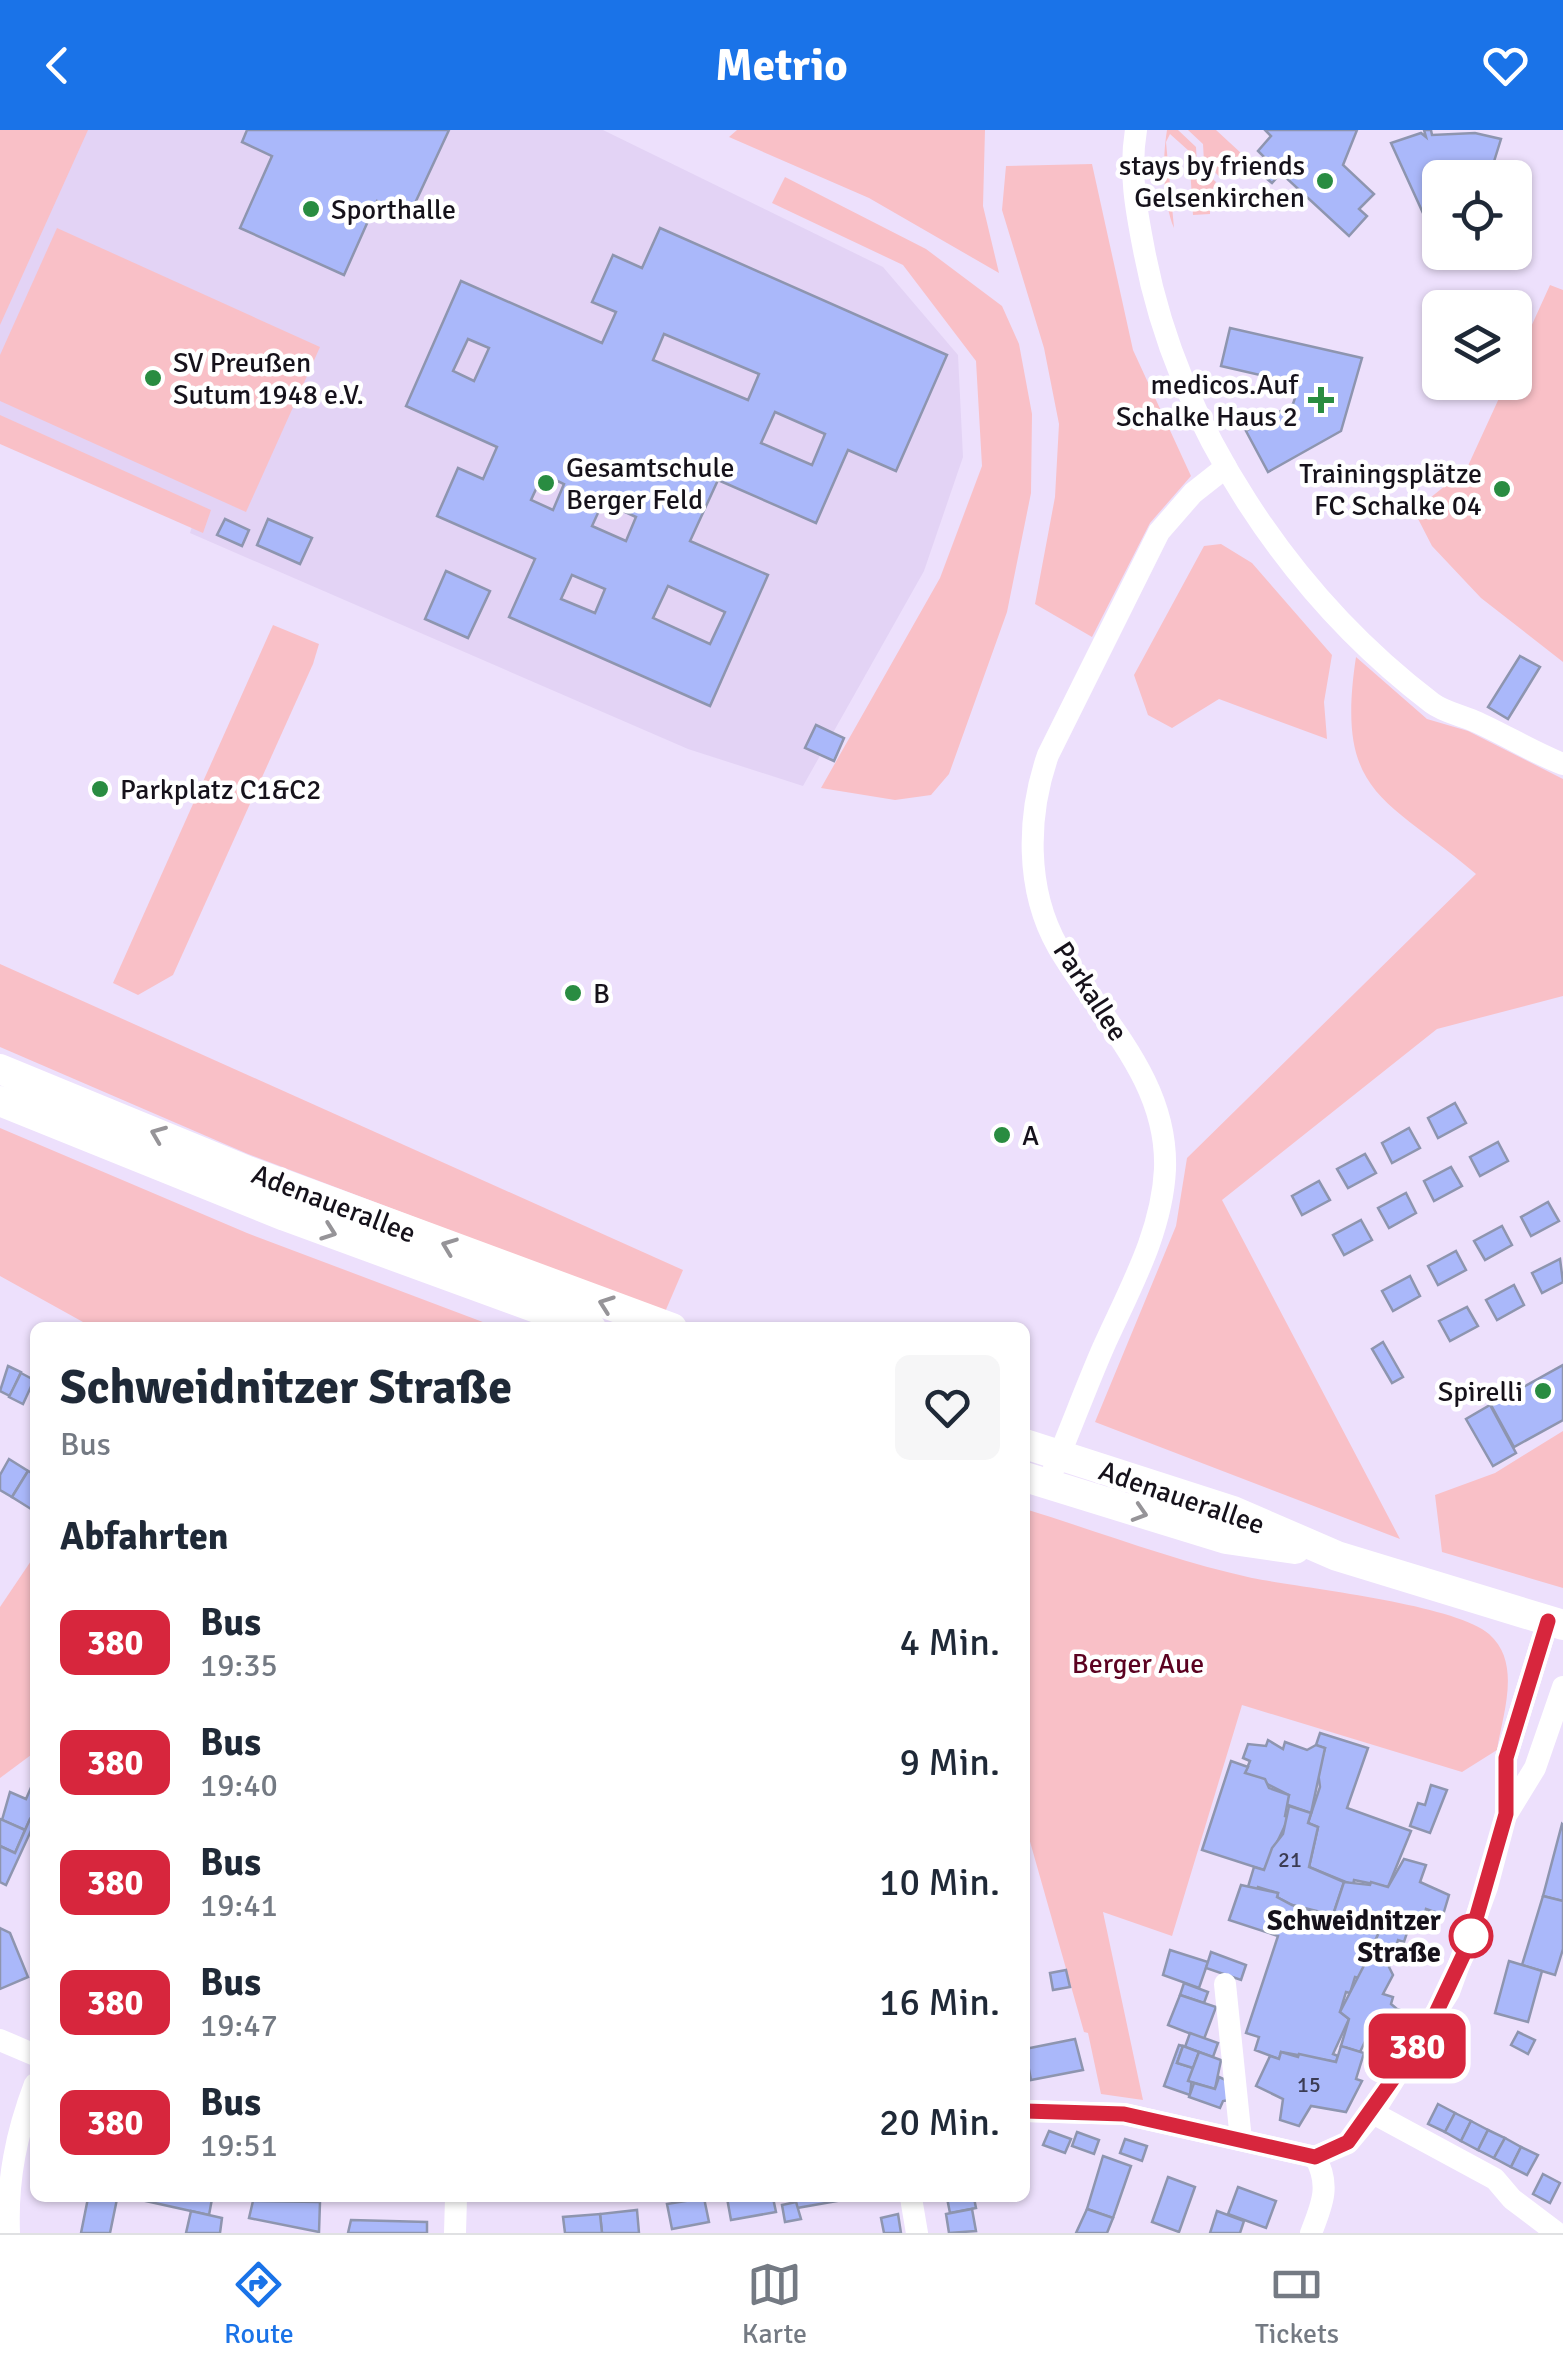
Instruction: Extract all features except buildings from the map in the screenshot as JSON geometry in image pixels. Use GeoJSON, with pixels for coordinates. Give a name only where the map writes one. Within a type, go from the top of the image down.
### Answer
{"type":"FeatureCollection","features":[{"type":"Feature","properties":{"kind":"main road","name":"Adenauerallee"},"geometry":{"type":"LineString","coordinates":[[0,1069],[248,1171],[656,1322]]}},
{"type":"Feature","properties":{"kind":"main road","name":"Adenauerallee"},"geometry":{"type":"LineString","coordinates":[[0,1101],[285,1216],[576,1322]]}},
{"type":"Feature","properties":{"kind":"main road","name":"Adenauerallee"},"geometry":{"type":"LineString","coordinates":[[1030,1446],[1233,1511],[1337,1556],[1556,1623]]}},
{"type":"Feature","properties":{"kind":"main road","name":"Adenauerallee"},"geometry":{"type":"LineString","coordinates":[[1036,1481],[1226,1539],[1337,1556]]}},
{"type":"Feature","properties":{"kind":"street"},"geometry":{"type":"LineString","coordinates":[[1136,130],[1132,177],[1150,282],[1188,392],[1226,467],[1306,580],[1400,676],[1436,707],[1563,764]]}},
{"type":"Feature","properties":{"kind":"street","name":"Parkallee"},"geometry":{"type":"LineString","coordinates":[[1036,1481],[1059,1455],[1159,1221],[1165,1166],[1158,1114],[1141,1068],[1056,944],[1041,900],[1032,852],[1037,787],[1048,755],[1159,532],[1193,493],[1226,467]]}},
{"type":"Feature","properties":{"kind":"street"},"geometry":{"type":"LineString","coordinates":[[1030,2110],[1124,2114],[1315,2157],[1348,2142],[1373,2113],[1449,1992],[1475,1924],[1506,1814],[1506,1758],[1556,1623]]}},
{"type":"Feature","properties":{"kind":"street"},"geometry":{"type":"LineString","coordinates":[[1506,1814],[1535,1768],[1563,1687]]}},
{"type":"Feature","properties":{"kind":"street"},"geometry":{"type":"LineString","coordinates":[[1225,1984],[1241,2140]]}},
{"type":"Feature","properties":{"kind":"street"},"geometry":{"type":"LineString","coordinates":[[0,2040],[30,2054]]}},
{"type":"Feature","properties":{"kind":"street"},"geometry":{"type":"LineString","coordinates":[[9,2233],[4,2194],[18,2128],[30,2097]]}},
{"type":"Feature","properties":{"kind":"street"},"geometry":{"type":"LineString","coordinates":[[1373,2113],[1495,2179],[1512,2199],[1557,2233]]}},
{"type":"Feature","properties":{"kind":"street"},"geometry":{"type":"LineString","coordinates":[[1310,2233],[1323,2200],[1326,2176],[1315,2157]]}},
{"type":"Feature","properties":{"kind":"street"},"geometry":{"type":"LineString","coordinates":[[456,2202],[456,2233]]}},
{"type":"Feature","properties":{"kind":"street"},"geometry":{"type":"LineString","coordinates":[[912,2202],[917,2233]]}},
{"type":"Feature","properties":{"kind":"shaded area","name":"Gesamtschule Berger Feld"},"geometry":{"type":"Polygon","coordinates":[[[76,130],[603,130],[883,267],[958,355],[963,457],[924,571],[803,786],[688,749],[190,533],[197,511],[0,420],[0,299],[76,130]]]}},
{"type":"Feature","properties":{"kind":"green space"},"geometry":{"type":"Polygon","coordinates":[[[0,130],[88,130],[0,325],[0,130]]]}},
{"type":"Feature","properties":{"kind":"green space"},"geometry":{"type":"Polygon","coordinates":[[[737,130],[985,130],[983,206],[999,273],[869,198],[729,137],[737,130]]]}},
{"type":"Feature","properties":{"kind":"green space"},"geometry":{"type":"Polygon","coordinates":[[[1167,130],[1178,130],[1196,147],[1197,165],[1216,182],[1210,194],[1210,214],[1193,215],[1189,151],[1170,134],[1166,142],[1174,228],[1164,181],[1164,154],[1167,130]]]}},
{"type":"Feature","properties":{"kind":"green space"},"geometry":{"type":"Polygon","coordinates":[[[1188,130],[1216,130],[1242,154],[1248,168],[1220,177],[1204,162],[1203,144],[1188,130]]]}},
{"type":"Feature","properties":{"kind":"green space"},"geometry":{"type":"Polygon","coordinates":[[[1092,164],[1133,350],[1191,476],[1150,523],[1092,637],[1035,604],[1055,497],[1059,424],[1044,348],[1002,210],[1006,166],[1092,164]]]}},
{"type":"Feature","properties":{"kind":"green space"},"geometry":{"type":"Polygon","coordinates":[[[785,177],[926,249],[1002,306],[1019,344],[1032,414],[1031,493],[1007,612],[949,774],[931,795],[895,800],[821,788],[940,578],[982,466],[976,361],[903,265],[772,203],[785,177]]]}},
{"type":"Feature","properties":{"kind":"green space","name":"SV Preußen Sutum 1948 e.V."},"geometry":{"type":"Polygon","coordinates":[[[57,228],[320,347],[246,512],[0,401],[0,355],[57,228]]]}},
{"type":"Feature","properties":{"kind":"green space","name":"Trainingsplätze FC Schalke 04"},"geometry":{"type":"Polygon","coordinates":[[[1550,285],[1563,290],[1563,662],[1481,598],[1432,546],[1414,511],[1467,468],[1498,400],[1532,400],[1532,325],[1550,285]]]}},
{"type":"Feature","properties":{"kind":"green space"},"geometry":{"type":"Polygon","coordinates":[[[0,415],[211,510],[203,533],[0,444],[0,415]]]}},
{"type":"Feature","properties":{"kind":"green space"},"geometry":{"type":"Polygon","coordinates":[[[1221,544],[1252,563],[1332,655],[1324,702],[1327,739],[1219,699],[1172,728],[1148,715],[1134,675],[1204,546],[1221,544]]]}},
{"type":"Feature","properties":{"kind":"green space"},"geometry":{"type":"Polygon","coordinates":[[[273,625],[319,644],[313,664],[173,975],[138,995],[113,983],[273,625]]]}},
{"type":"Feature","properties":{"kind":"green space"},"geometry":{"type":"Polygon","coordinates":[[[1356,657],[1427,719],[1468,731],[1563,779],[1563,996],[1437,1029],[1222,1200],[1400,1539],[1095,1422],[1176,1226],[1187,1158],[1476,874],[1393,808],[1361,766],[1353,739],[1351,703],[1356,657]]]}},
{"type":"Feature","properties":{"kind":"green space"},"geometry":{"type":"Polygon","coordinates":[[[0,964],[683,1270],[665,1312],[248,1154],[0,1047],[0,964]]]}},
{"type":"Feature","properties":{"kind":"green space"},"geometry":{"type":"Polygon","coordinates":[[[0,1128],[247,1233],[483,1322],[83,1322],[0,1276],[0,1128]]]}},
{"type":"Feature","properties":{"kind":"green space"},"geometry":{"type":"Polygon","coordinates":[[[1563,1431],[1563,1588],[1442,1552],[1435,1495],[1495,1473],[1563,1431]]]}},
{"type":"Feature","properties":{"kind":"green space","name":"Berger Aue"},"geometry":{"type":"Polygon","coordinates":[[[1030,1511],[1223,1571],[1412,1606],[1471,1623],[1489,1634],[1505,1659],[1506,1705],[1497,1750],[1462,1772],[1242,1705],[1172,1936],[1103,1912],[1143,2100],[1101,2094],[1088,2033],[1084,2032],[1030,1842],[1030,1511]]]}},
{"type":"Feature","properties":{"kind":"green space"},"geometry":{"type":"Polygon","coordinates":[[[30,1562],[30,1756],[0,1778],[0,1607],[30,1562]]]}},
{"type":"Feature","properties":{"kind":"bus line","name":"380"},"geometry":{"type":"LineString","coordinates":[[1030,2111],[1082,2109],[1124,2114],[1315,2157],[1348,2142],[1373,2113],[1428,2030],[1469,1943],[1506,1814],[1506,1758],[1548,1621]]}},
{"type":"Feature","properties":{"kind":"place","name":"stays by friends Gelsenkirchen"},"geometry":{"type":"Point","coordinates":[1325,181]}},
{"type":"Feature","properties":{"kind":"place","name":"Sporthalle"},"geometry":{"type":"Point","coordinates":[311,209]}},
{"type":"Feature","properties":{"kind":"place","name":"SV Preußen Sutum 1948 e.V."},"geometry":{"type":"Point","coordinates":[153,378]}},
{"type":"Feature","properties":{"kind":"place","name":"medicos.Auf Schalke Haus 2"},"geometry":{"type":"Point","coordinates":[1321,400]}},
{"type":"Feature","properties":{"kind":"place","name":"Gesamtschule Berger Feld"},"geometry":{"type":"Point","coordinates":[546,483]}},
{"type":"Feature","properties":{"kind":"place","name":"Trainingsplätze FC Schalke 04"},"geometry":{"type":"Point","coordinates":[1502,489]}},
{"type":"Feature","properties":{"kind":"place","name":"Parkplatz C1&C2"},"geometry":{"type":"Point","coordinates":[100,789]}},
{"type":"Feature","properties":{"kind":"place","name":"B"},"geometry":{"type":"Point","coordinates":[573,993]}},
{"type":"Feature","properties":{"kind":"place","name":"A"},"geometry":{"type":"Point","coordinates":[1002,1135]}},
{"type":"Feature","properties":{"kind":"place","name":"Spirelli"},"geometry":{"type":"Point","coordinates":[1543,1391]}},
{"type":"Feature","properties":{"kind":"place","name":"Schweidnitzer Straße"},"geometry":{"type":"Point","coordinates":[1471,1936]}}]}
